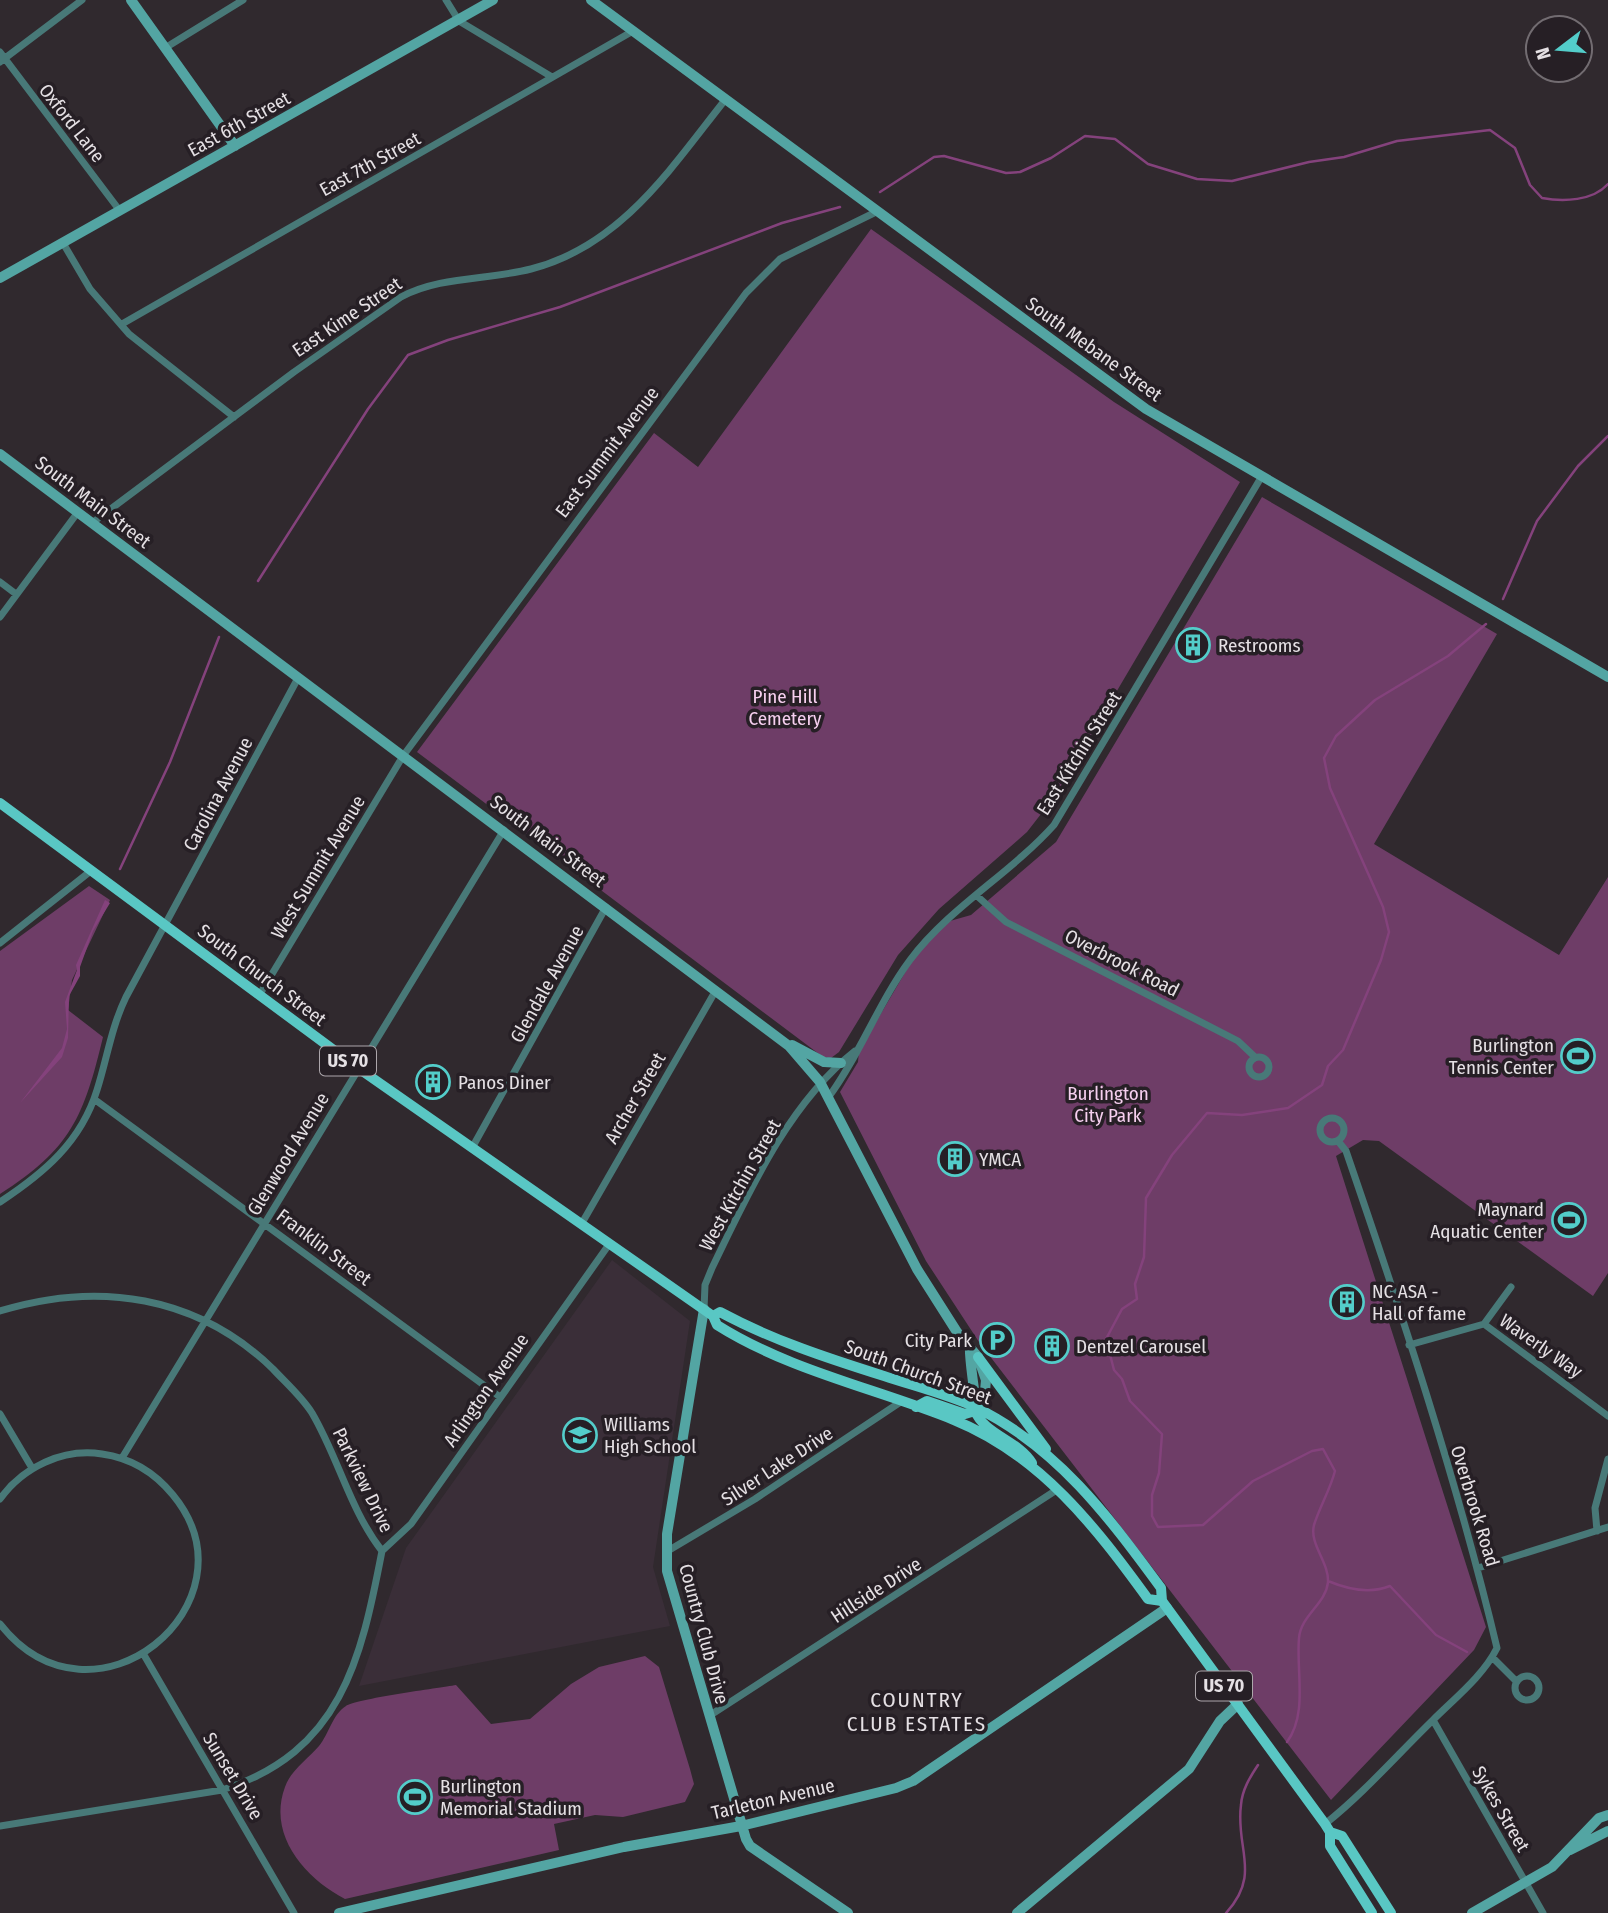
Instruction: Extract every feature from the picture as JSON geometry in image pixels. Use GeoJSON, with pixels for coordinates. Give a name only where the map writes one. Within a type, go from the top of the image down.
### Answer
{"type":"FeatureCollection","features":[{"type":"Feature","properties":{"kind":"main road","name":"South Church Street"},"geometry":{"type":"LineString","coordinates":[[0,803],[358,1068],[709,1313],[717,1325],[775,1357],[956,1421],[996,1441],[1036,1468],[1059,1489],[1119,1559],[1147,1599],[1164,1605]]}},
{"type":"Feature","properties":{"kind":"main road","name":"South Church Street"},"geometry":{"type":"LineString","coordinates":[[709,1313],[720,1312],[748,1328],[795,1347],[976,1408],[1013,1429],[1051,1457],[1112,1523],[1161,1588],[1164,1605],[1327,1828],[1330,1846],[1372,1913]]}},
{"type":"Feature","properties":{"kind":"main road"},"geometry":{"type":"LineString","coordinates":[[974,1353],[1051,1457]]}},
{"type":"Feature","properties":{"kind":"main road"},"geometry":{"type":"LineString","coordinates":[[916,1407],[926,1401],[965,1414],[976,1408],[981,1421],[1024,1450],[1036,1468]]}},
{"type":"Feature","properties":{"kind":"main road","name":"South Church Street"},"geometry":{"type":"LineString","coordinates":[[1327,1828],[1342,1836],[1391,1913]]}},
{"type":"Feature","properties":{"kind":"street"},"geometry":{"type":"LineString","coordinates":[[2,57],[82,0]]}},
{"type":"Feature","properties":{"kind":"street"},"geometry":{"type":"LineString","coordinates":[[131,0],[235,146]]}},
{"type":"Feature","properties":{"kind":"street"},"geometry":{"type":"LineString","coordinates":[[165,48],[243,0]]}},
{"type":"Feature","properties":{"kind":"street"},"geometry":{"type":"LineString","coordinates":[[446,0],[459,21],[552,78]]}},
{"type":"Feature","properties":{"kind":"street","name":"East 6th Street"},"geometry":{"type":"LineString","coordinates":[[0,278],[493,0]]}},
{"type":"Feature","properties":{"kind":"street","name":"South Mebane Street"},"geometry":{"type":"LineString","coordinates":[[591,0],[1146,409],[1608,677]]}},
{"type":"Feature","properties":{"kind":"street","name":"East 7th Street"},"geometry":{"type":"LineString","coordinates":[[122,324],[633,31]]}},
{"type":"Feature","properties":{"kind":"street","name":"Oxford Lane"},"geometry":{"type":"LineString","coordinates":[[2,57],[120,211]]}},
{"type":"Feature","properties":{"kind":"street","name":"East Kime Street"},"geometry":{"type":"LineString","coordinates":[[92,523],[378,310],[418,288],[531,269],[555,262],[609,232],[668,174],[724,100]]}},
{"type":"Feature","properties":{"kind":"street","name":"East Summit Avenue"},"geometry":{"type":"LineString","coordinates":[[403,756],[746,293],[780,259],[876,212]]}},
{"type":"Feature","properties":{"kind":"street"},"geometry":{"type":"LineString","coordinates":[[63,243],[90,289],[144,347],[234,417]]}},
{"type":"Feature","properties":{"kind":"street","name":"South Main Street"},"geometry":{"type":"LineString","coordinates":[[0,454],[782,1039],[820,1082],[917,1269],[974,1353],[987,1393],[984,1402],[976,1408]]}},
{"type":"Feature","properties":{"kind":"street","name":"East Kitchin Street"},"geometry":{"type":"LineString","coordinates":[[828,1098],[847,1073],[858,1048],[911,959],[943,923],[1018,863],[1054,824],[1262,476]]}},
{"type":"Feature","properties":{"kind":"street"},"geometry":{"type":"LineString","coordinates":[[0,617],[78,512]]}},
{"type":"Feature","properties":{"kind":"street"},"geometry":{"type":"LineString","coordinates":[[0,582],[16,594]]}},
{"type":"Feature","properties":{"kind":"street","name":"Carolina Avenue"},"geometry":{"type":"LineString","coordinates":[[0,1202],[41,1173],[62,1153],[80,1130],[94,1099],[117,1016],[298,678]]}},
{"type":"Feature","properties":{"kind":"street","name":"West Summit Avenue"},"geometry":{"type":"LineString","coordinates":[[260,995],[403,756]]}},
{"type":"Feature","properties":{"kind":"street","name":"Glenwood Avenue"},"geometry":{"type":"LineString","coordinates":[[122,1458],[504,830]]}},
{"type":"Feature","properties":{"kind":"street"},"geometry":{"type":"LineString","coordinates":[[0,943],[92,870]]}},
{"type":"Feature","properties":{"kind":"street","name":"Overbrook Road"},"geometry":{"type":"LineString","coordinates":[[976,895],[1006,922],[1238,1041],[1255,1058]]}},
{"type":"Feature","properties":{"kind":"street","name":"Glendale Avenue"},"geometry":{"type":"LineString","coordinates":[[472,1149],[607,906]]}},
{"type":"Feature","properties":{"kind":"street","name":"Archer Street"},"geometry":{"type":"LineString","coordinates":[[582,1223],[716,989]]}},
{"type":"Feature","properties":{"kind":"street"},"geometry":{"type":"LineString","coordinates":[[782,1039],[824,1062],[841,1063]]}},
{"type":"Feature","properties":{"kind":"street","name":"East Kitchin Street"},"geometry":{"type":"LineString","coordinates":[[820,1082],[858,1048]]}},
{"type":"Feature","properties":{"kind":"street","name":"West Kitchin Street"},"geometry":{"type":"LineString","coordinates":[[709,1313],[705,1285],[733,1225],[779,1142],[820,1082]]}},
{"type":"Feature","properties":{"kind":"street","name":"Franklin Street"},"geometry":{"type":"LineString","coordinates":[[94,1099],[500,1397]]}},
{"type":"Feature","properties":{"kind":"street","name":"Overbrook Road"},"geometry":{"type":"LineString","coordinates":[[1338,1141],[1350,1162],[1478,1568],[1497,1648],[1492,1657]]}},
{"type":"Feature","properties":{"kind":"street","name":"Arlington Avenue"},"geometry":{"type":"LineString","coordinates":[[382,1551],[411,1524],[610,1243]]}},
{"type":"Feature","properties":{"kind":"street"},"geometry":{"type":"LineString","coordinates":[[1484,1324],[1511,1287]]}},
{"type":"Feature","properties":{"kind":"street","name":"Parkview Drive"},"geometry":{"type":"LineString","coordinates":[[0,1311],[56,1298],[118,1295],[170,1308],[206,1322],[258,1355],[310,1411],[358,1513],[382,1551],[364,1640],[352,1674],[340,1698],[310,1737],[290,1756],[245,1782],[222,1790],[0,1826]]}},
{"type":"Feature","properties":{"kind":"street","name":"Country Club Drive"},"geometry":{"type":"LineString","coordinates":[[709,1313],[666,1552],[667,1572],[741,1826],[750,1846],[848,1913]]}},
{"type":"Feature","properties":{"kind":"street","name":"Waverly Way"},"geometry":{"type":"LineString","coordinates":[[1409,1345],[1484,1324],[1608,1416]]}},
{"type":"Feature","properties":{"kind":"street","name":"Silver Lake Drive"},"geometry":{"type":"LineString","coordinates":[[666,1552],[755,1499],[902,1401]]}},
{"type":"Feature","properties":{"kind":"street"},"geometry":{"type":"LineString","coordinates":[[0,1414],[33,1468]]}},
{"type":"Feature","properties":{"kind":"street"},"geometry":{"type":"LineString","coordinates":[[0,1499],[33,1468],[54,1458],[76,1453],[100,1453],[122,1458],[153,1475],[172,1493],[186,1515],[196,1548],[196,1569],[186,1609],[160,1643],[144,1655],[109,1668],[73,1669],[38,1658],[23,1648],[0,1624]]}},
{"type":"Feature","properties":{"kind":"street"},"geometry":{"type":"LineString","coordinates":[[1597,1531],[1595,1508],[1608,1459]]}},
{"type":"Feature","properties":{"kind":"street","name":"Hillside Drive"},"geometry":{"type":"LineString","coordinates":[[709,1716],[1059,1489]]}},
{"type":"Feature","properties":{"kind":"street"},"geometry":{"type":"LineString","coordinates":[[1478,1568],[1608,1527]]}},
{"type":"Feature","properties":{"kind":"street","name":"Tarleton Avenue"},"geometry":{"type":"LineString","coordinates":[[339,1913],[624,1847],[741,1826],[875,1794],[913,1781],[1164,1605]]}},
{"type":"Feature","properties":{"kind":"street","name":"Sunset Drive"},"geometry":{"type":"LineString","coordinates":[[144,1655],[294,1913]]}},
{"type":"Feature","properties":{"kind":"street"},"geometry":{"type":"LineString","coordinates":[[1327,1828],[1492,1657],[1516,1681]]}},
{"type":"Feature","properties":{"kind":"street"},"geometry":{"type":"LineString","coordinates":[[1017,1913],[1189,1769],[1220,1721],[1238,1704]]}},
{"type":"Feature","properties":{"kind":"street","name":"Sykes Street"},"geometry":{"type":"LineString","coordinates":[[1433,1720],[1543,1913]]}},
{"type":"Feature","properties":{"kind":"street"},"geometry":{"type":"LineString","coordinates":[[1472,1913],[1552,1867],[1570,1850],[1573,1843],[1604,1816],[1608,1808]]}},
{"type":"Feature","properties":{"kind":"street"},"geometry":{"type":"LineString","coordinates":[[1570,1850],[1579,1849],[1608,1831]]}},
{"type":"Feature","properties":{"kind":"shaded area"},"geometry":{"type":"Polygon","coordinates":[[[105,900],[110,903],[93,931],[80,967],[80,976],[69,996],[68,1038],[62,1057],[20,1103],[62,1048],[67,1029],[65,1002],[77,970],[76,965],[105,900]]]}},
{"type":"Feature","properties":{"kind":"shaded area","name":"Williams High School"},"geometry":{"type":"Polygon","coordinates":[[[612,1260],[690,1321],[653,1567],[670,1626],[359,1686],[406,1548],[612,1260]]]}},
{"type":"Feature","properties":{"kind":"green space","name":"Pine Hill Cemetery"},"geometry":{"type":"Polygon","coordinates":[[[871,229],[1114,402],[1240,482],[1055,796],[1027,832],[939,909],[898,955],[839,1052],[831,1058],[823,1057],[417,752],[654,433],[698,467],[871,229]]]}},
{"type":"Feature","properties":{"kind":"green space","name":"Burlington City Park"},"geometry":{"type":"Polygon","coordinates":[[[1262,497],[1497,634],[1374,844],[1559,955],[1608,877],[1608,1273],[1593,1296],[1379,1141],[1363,1140],[1336,1156],[1486,1627],[1474,1650],[1331,1800],[979,1342],[926,1261],[840,1092],[858,1062],[859,1051],[913,959],[943,923],[971,915],[1056,842],[1262,497]]]}},
{"type":"Feature","properties":{"kind":"green space"},"geometry":{"type":"Polygon","coordinates":[[[89,886],[110,900],[72,980],[68,1010],[103,1037],[96,1065],[81,1110],[59,1145],[24,1178],[0,1194],[0,951],[89,886]]]}},
{"type":"Feature","properties":{"kind":"green space","name":"Burlington Memorial Stadium"},"geometry":{"type":"Polygon","coordinates":[[[645,1656],[659,1667],[690,1769],[694,1784],[685,1802],[623,1817],[595,1815],[554,1824],[559,1850],[345,1899],[316,1879],[293,1853],[281,1822],[281,1805],[287,1781],[319,1746],[337,1714],[346,1706],[380,1697],[456,1685],[491,1724],[530,1719],[571,1684],[599,1667],[645,1656]]]}},
{"type":"Feature","properties":{"kind":"waterway"},"geometry":{"type":"LineString","coordinates":[[880,192],[934,157],[944,156],[1006,173],[1020,172],[1051,158],[1085,136],[1115,139],[1148,164],[1197,179],[1232,181],[1309,162],[1344,157],[1397,141],[1490,130],[1515,148],[1530,185],[1542,198],[1577,199],[1594,194],[1608,184]]}},
{"type":"Feature","properties":{"kind":"waterway"},"geometry":{"type":"LineString","coordinates":[[258,581],[368,409],[408,355],[448,340],[560,307],[782,223],[840,207]]}},
{"type":"Feature","properties":{"kind":"waterway"},"geometry":{"type":"LineString","coordinates":[[1503,599],[1537,521],[1578,466],[1608,436]]}},
{"type":"Feature","properties":{"kind":"waterway"},"geometry":{"type":"LineString","coordinates":[[1287,1742],[1293,1731],[1299,1705],[1298,1651],[1301,1630],[1323,1597],[1328,1582],[1326,1567],[1313,1532],[1335,1471],[1323,1449],[1312,1451],[1253,1481],[1203,1525],[1158,1527],[1152,1516],[1152,1495],[1159,1473],[1162,1434],[1130,1401],[1122,1379],[1114,1370],[1106,1339],[1122,1309],[1137,1299],[1135,1284],[1144,1257],[1146,1198],[1172,1155],[1207,1113],[1242,1115],[1288,1108],[1322,1085],[1328,1066],[1343,1050],[1381,960],[1389,932],[1383,907],[1330,788],[1324,758],[1336,736],[1375,700],[1448,656],[1486,624]]}},
{"type":"Feature","properties":{"kind":"waterway"},"geometry":{"type":"LineString","coordinates":[[120,869],[170,762],[219,637]]}},
{"type":"Feature","properties":{"kind":"waterway"},"geometry":{"type":"LineString","coordinates":[[1328,1581],[1359,1590],[1390,1586],[1436,1635],[1467,1652]]}},
{"type":"Feature","properties":{"kind":"waterway"},"geometry":{"type":"LineString","coordinates":[[1226,1913],[1243,1886],[1245,1860],[1240,1820],[1242,1799],[1258,1765]]}},
{"type":"Feature","properties":{"kind":"place","name":"Restrooms"},"geometry":{"type":"Point","coordinates":[1193,645]}},
{"type":"Feature","properties":{"kind":"place","name":"Burlington Tennis Center"},"geometry":{"type":"Point","coordinates":[1578,1056]}},
{"type":"Feature","properties":{"kind":"place","name":"Panos Diner"},"geometry":{"type":"Point","coordinates":[433,1082]}},
{"type":"Feature","properties":{"kind":"place","name":"YMCA"},"geometry":{"type":"Point","coordinates":[955,1159]}},
{"type":"Feature","properties":{"kind":"place","name":"Maynard Aquatic Center"},"geometry":{"type":"Point","coordinates":[1569,1220]}},
{"type":"Feature","properties":{"kind":"place","name":"NC ASA - Hall of fame"},"geometry":{"type":"Point","coordinates":[1347,1302]}},
{"type":"Feature","properties":{"kind":"place","name":"City Park"},"geometry":{"type":"Point","coordinates":[997,1340]}},
{"type":"Feature","properties":{"kind":"place","name":"Dentzel Carousel"},"geometry":{"type":"Point","coordinates":[1052,1346]}},
{"type":"Feature","properties":{"kind":"place","name":"Williams High School"},"geometry":{"type":"Point","coordinates":[580,1435]}},
{"type":"Feature","properties":{"kind":"place","name":"Burlington Memorial Stadium"},"geometry":{"type":"Point","coordinates":[415,1797]}},
{"type":"Feature","properties":{"kind":"district","name":"COUNTRY CLUB ESTATES"},"geometry":{"type":"Point","coordinates":[917,1712]}}]}
